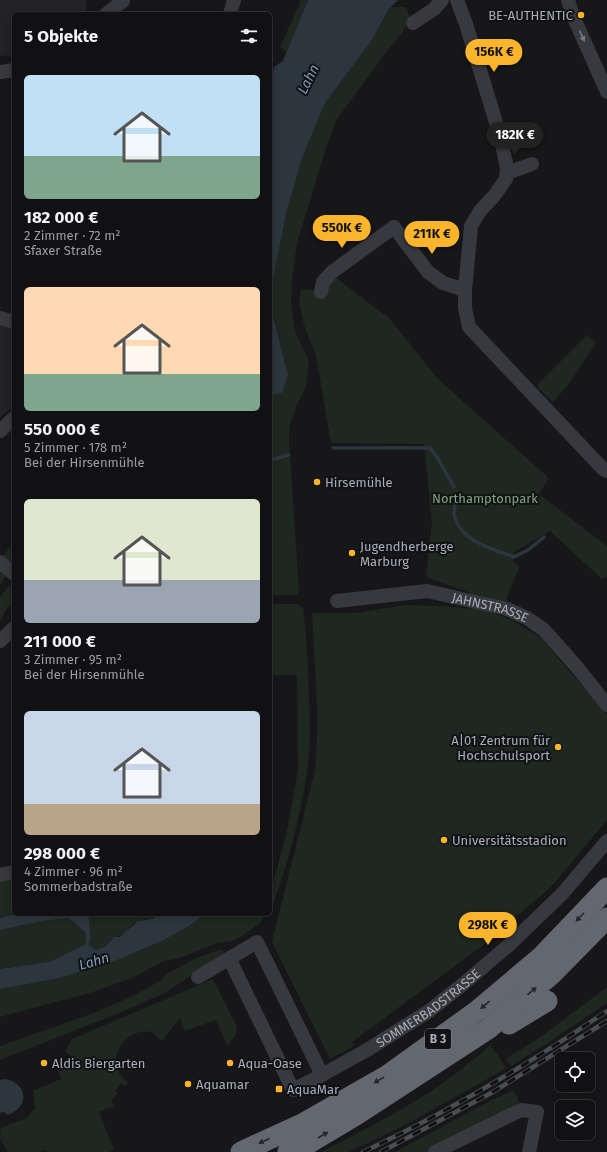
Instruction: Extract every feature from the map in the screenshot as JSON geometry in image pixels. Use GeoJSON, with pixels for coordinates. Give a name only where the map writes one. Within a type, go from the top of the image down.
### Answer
{"type":"FeatureCollection","features":[{"type":"Feature","properties":{"kind":"highway","name":"B 3"},"geometry":{"type":"LineString","coordinates":[[241,1152],[302,1124],[388,1075],[477,1012],[541,957],[607,888]]}},
{"type":"Feature","properties":{"kind":"highway","name":"B 3"},"geometry":{"type":"LineString","coordinates":[[288,1152],[309,1143],[356,1115],[488,1029],[553,973],[607,918]]}},
{"type":"Feature","properties":{"kind":"highway"},"geometry":{"type":"LineString","coordinates":[[434,1065],[470,1052],[507,1025],[546,1001]]}},
{"type":"Feature","properties":{"kind":"street"},"geometry":{"type":"LineString","coordinates":[[231,12],[234,0]]}},
{"type":"Feature","properties":{"kind":"street"},"geometry":{"type":"LineString","coordinates":[[413,23],[434,9],[442,0]]}},
{"type":"Feature","properties":{"kind":"street"},"geometry":{"type":"LineString","coordinates":[[457,0],[466,24],[505,155],[507,168],[506,180],[480,211],[471,226],[465,290],[465,308],[469,327],[603,469],[607,471]]}},
{"type":"Feature","properties":{"kind":"street"},"geometry":{"type":"LineString","coordinates":[[568,0],[573,16],[607,92]]}},
{"type":"Feature","properties":{"kind":"street"},"geometry":{"type":"LineString","coordinates":[[109,12],[123,1]]}},
{"type":"Feature","properties":{"kind":"street"},"geometry":{"type":"LineString","coordinates":[[0,72],[12,70]]}},
{"type":"Feature","properties":{"kind":"street"},"geometry":{"type":"LineString","coordinates":[[507,173],[532,164]]}},
{"type":"Feature","properties":{"kind":"street"},"geometry":{"type":"LineString","coordinates":[[321,292],[323,282],[332,272],[394,227],[428,272],[443,283],[465,290]]}},
{"type":"Feature","properties":{"kind":"street"},"geometry":{"type":"LineString","coordinates":[[0,318],[12,321]]}},
{"type":"Feature","properties":{"kind":"street"},"geometry":{"type":"LineString","coordinates":[[0,430],[12,420]]}},
{"type":"Feature","properties":{"kind":"street"},"geometry":{"type":"LineString","coordinates":[[0,562],[12,572]]}},
{"type":"Feature","properties":{"kind":"street","name":"JAHNSTRASSE"},"geometry":{"type":"LineString","coordinates":[[337,601],[427,591],[507,609],[527,618],[544,630],[577,666],[607,705]]}},
{"type":"Feature","properties":{"kind":"street"},"geometry":{"type":"LineString","coordinates":[[0,641],[12,633]]}},
{"type":"Feature","properties":{"kind":"street","name":"SOMMERBADSTRASSE"},"geometry":{"type":"LineString","coordinates":[[229,958],[294,1090],[367,1050],[429,1011],[462,985],[509,945],[562,894],[607,841]]}},
{"type":"Feature","properties":{"kind":"street"},"geometry":{"type":"LineString","coordinates":[[0,875],[12,872]]}},
{"type":"Feature","properties":{"kind":"street"},"geometry":{"type":"LineString","coordinates":[[198,977],[257,942],[322,1075]]}},
{"type":"Feature","properties":{"kind":"street"},"geometry":{"type":"LineString","coordinates":[[435,1152],[521,1110],[537,1112],[529,1152]]}},
{"type":"Feature","properties":{"kind":"shaded area"},"geometry":{"type":"Polygon","coordinates":[[[0,0],[86,0],[87,12],[12,12],[12,55],[0,56],[0,0]]]}},
{"type":"Feature","properties":{"kind":"shaded area"},"geometry":{"type":"Polygon","coordinates":[[[0,324],[12,327],[12,408],[0,417],[0,324]]]}},
{"type":"Feature","properties":{"kind":"green space"},"geometry":{"type":"Polygon","coordinates":[[[299,0],[308,0],[287,52],[280,47],[300,3],[299,0]]]}},
{"type":"Feature","properties":{"kind":"green space"},"geometry":{"type":"Polygon","coordinates":[[[391,7],[405,7],[410,16],[403,32],[384,55],[337,119],[327,145],[297,243],[292,279],[291,302],[295,331],[309,361],[306,386],[290,424],[289,441],[299,590],[297,595],[272,595],[272,394],[282,392],[288,375],[272,309],[272,289],[276,264],[286,214],[302,158],[325,103],[372,40],[391,7]]]}},
{"type":"Feature","properties":{"kind":"green space","name":"Northamptonpark"},"geometry":{"type":"Polygon","coordinates":[[[335,277],[390,319],[437,378],[549,478],[539,494],[607,546],[607,577],[602,579],[550,531],[514,552],[513,562],[520,566],[508,594],[506,606],[426,577],[432,522],[424,444],[331,443],[316,356],[304,325],[299,302],[301,289],[325,291],[335,277]]]}},
{"type":"Feature","properties":{"kind":"green space"},"geometry":{"type":"Polygon","coordinates":[[[587,335],[596,343],[568,385],[553,402],[538,388],[538,384],[587,335]]]}},
{"type":"Feature","properties":{"kind":"green space"},"geometry":{"type":"Polygon","coordinates":[[[12,544],[12,568],[0,584],[0,559],[12,544]]]}},
{"type":"Feature","properties":{"kind":"green space"},"geometry":{"type":"Polygon","coordinates":[[[12,582],[12,603],[0,621],[0,597],[12,582]]]}},
{"type":"Feature","properties":{"kind":"green space"},"geometry":{"type":"Polygon","coordinates":[[[272,604],[297,604],[303,608],[307,652],[310,744],[304,789],[297,824],[272,907],[273,883],[286,835],[298,770],[297,675],[273,675],[272,780],[272,604]]]}},
{"type":"Feature","properties":{"kind":"green space","name":"Universitätsstadion"},"geometry":{"type":"Polygon","coordinates":[[[406,605],[442,606],[486,610],[511,620],[540,637],[607,714],[607,820],[552,886],[482,946],[352,1042],[354,1046],[330,1059],[272,942],[315,771],[317,706],[312,613],[355,613],[406,605]]]}},
{"type":"Feature","properties":{"kind":"green space"},"geometry":{"type":"Polygon","coordinates":[[[12,877],[12,915],[0,918],[0,880],[12,877]]]}},
{"type":"Feature","properties":{"kind":"green space"},"geometry":{"type":"Polygon","coordinates":[[[89,916],[157,916],[152,919],[138,921],[119,937],[114,937],[107,946],[96,950],[89,945],[89,916]]]}},
{"type":"Feature","properties":{"kind":"green space"},"geometry":{"type":"Polygon","coordinates":[[[201,916],[264,916],[261,922],[233,941],[217,943],[180,958],[164,961],[132,978],[93,992],[0,1017],[0,989],[55,979],[113,962],[164,940],[194,923],[201,916]]]}},
{"type":"Feature","properties":{"kind":"green space"},"geometry":{"type":"Polygon","coordinates":[[[69,918],[86,933],[86,944],[49,962],[0,969],[0,930],[43,921],[69,918]]]}},
{"type":"Feature","properties":{"kind":"green space"},"geometry":{"type":"Polygon","coordinates":[[[222,949],[224,953],[165,993],[117,1014],[0,1060],[0,1046],[96,1012],[135,995],[163,979],[165,975],[196,958],[222,949]]]}},
{"type":"Feature","properties":{"kind":"green space"},"geometry":{"type":"Polygon","coordinates":[[[213,979],[237,1027],[236,1035],[230,1041],[231,1044],[227,1045],[216,1020],[185,1031],[180,1018],[162,1041],[154,1034],[144,1031],[132,1035],[127,1039],[119,1049],[116,1061],[120,1073],[128,1082],[125,1086],[121,1083],[115,1091],[118,1093],[111,1101],[114,1106],[99,1112],[114,1150],[109,1152],[48,1152],[46,1150],[40,1152],[8,1152],[0,1139],[1,1128],[27,1118],[35,1109],[33,1091],[61,1079],[58,1070],[65,1067],[66,1059],[71,1056],[65,1051],[72,1039],[213,979]]]}},
{"type":"Feature","properties":{"kind":"green space"},"geometry":{"type":"Polygon","coordinates":[[[607,987],[607,1003],[511,1066],[505,1059],[539,1038],[607,987]]]}},
{"type":"Feature","properties":{"kind":"green space"},"geometry":{"type":"Polygon","coordinates":[[[490,1045],[507,1068],[411,1122],[349,1152],[321,1152],[387,1117],[431,1091],[471,1062],[490,1045]]]}},
{"type":"Feature","properties":{"kind":"green space"},"geometry":{"type":"Polygon","coordinates":[[[513,1090],[518,1097],[519,1103],[513,1107],[427,1152],[395,1152],[484,1104],[513,1090]]]}},
{"type":"Feature","properties":{"kind":"water","name":"Lahn"},"geometry":{"type":"Polygon","coordinates":[[[308,0],[398,0],[389,9],[372,40],[325,103],[302,158],[286,214],[272,289],[272,73],[275,66],[283,61],[308,0]]]}},
{"type":"Feature","properties":{"kind":"water"},"geometry":{"type":"Polygon","coordinates":[[[272,311],[288,375],[282,393],[272,395],[272,311]]]}},
{"type":"Feature","properties":{"kind":"water","name":"Lahn"},"geometry":{"type":"Polygon","coordinates":[[[12,915],[89,916],[89,945],[96,950],[106,946],[114,937],[120,937],[138,921],[153,919],[157,916],[201,916],[194,923],[164,940],[113,962],[55,979],[0,989],[0,969],[49,962],[86,944],[86,933],[69,918],[43,921],[0,930],[0,918],[12,915]]]}},
{"type":"Feature","properties":{"kind":"water"},"geometry":{"type":"Polygon","coordinates":[[[5,1079],[13,1081],[18,1085],[22,1090],[23,1096],[23,1101],[20,1107],[8,1115],[4,1112],[0,1113],[0,1080],[5,1079]]]}},
{"type":"Feature","properties":{"kind":"waterway"},"geometry":{"type":"LineString","coordinates":[[333,448],[430,448],[437,457],[454,487]]}},
{"type":"Feature","properties":{"kind":"waterway"},"geometry":{"type":"LineString","coordinates":[[272,459],[289,455]]}},
{"type":"Feature","properties":{"kind":"waterway"},"geometry":{"type":"LineString","coordinates":[[456,498],[454,514],[462,531],[478,543],[487,547],[514,557],[528,550],[544,537]]}},
{"type":"Feature","properties":{"kind":"railway"},"geometry":{"type":"LineString","coordinates":[[363,1152],[457,1104],[548,1050],[607,1011]]}},
{"type":"Feature","properties":{"kind":"railway"},"geometry":{"type":"LineString","coordinates":[[381,1152],[493,1092],[607,1021]]}},
{"type":"Feature","properties":{"kind":"place","name":"BE-AUTHENTIC"},"geometry":{"type":"Point","coordinates":[581,15]}},
{"type":"Feature","properties":{"kind":"place","name":"Hirsemühle"},"geometry":{"type":"Point","coordinates":[317,482]}},
{"type":"Feature","properties":{"kind":"place","name":"Jugendherberge Marburg"},"geometry":{"type":"Point","coordinates":[352,553]}},
{"type":"Feature","properties":{"kind":"place","name":"A|01 Zentrum für Hochschulsport"},"geometry":{"type":"Point","coordinates":[558,747]}},
{"type":"Feature","properties":{"kind":"place","name":"Universitätsstadion"},"geometry":{"type":"Point","coordinates":[444,840]}},
{"type":"Feature","properties":{"kind":"place","name":"Aldis Biergarten"},"geometry":{"type":"Point","coordinates":[44,1063]}},
{"type":"Feature","properties":{"kind":"place","name":"Aqua-Oase"},"geometry":{"type":"Point","coordinates":[230,1063]}},
{"type":"Feature","properties":{"kind":"place","name":"Aquamar"},"geometry":{"type":"Point","coordinates":[188,1084]}},
{"type":"Feature","properties":{"kind":"place","name":"AquaMar"},"geometry":{"type":"Point","coordinates":[279,1089]}}]}
